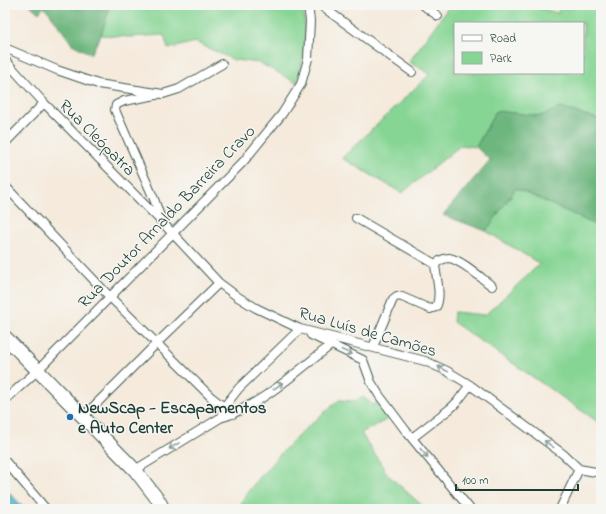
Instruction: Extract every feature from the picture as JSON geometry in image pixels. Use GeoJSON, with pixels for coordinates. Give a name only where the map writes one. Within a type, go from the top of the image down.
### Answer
{"type":"FeatureCollection","features":[{"type":"Feature","properties":{"kind":"highway"},"geometry":{"type":"LineString","coordinates":[[5,337],[135,470],[163,509]]}},
{"type":"Feature","properties":{"kind":"street","name":"Rua Doutor Arnaldo Barreira Cravo"},"geometry":{"type":"LineString","coordinates":[[5,400],[38,370],[243,162],[282,114],[300,84],[308,58],[310,21],[308,5]]}},
{"type":"Feature","properties":{"kind":"street"},"geometry":{"type":"LineString","coordinates":[[320,5],[412,72]]}},
{"type":"Feature","properties":{"kind":"street"},"geometry":{"type":"LineString","coordinates":[[422,5],[438,16]]}},
{"type":"Feature","properties":{"kind":"street"},"geometry":{"type":"LineString","coordinates":[[5,48],[57,70],[98,84],[162,94]]}},
{"type":"Feature","properties":{"kind":"street","name":"Rua Cleópatra"},"geometry":{"type":"LineString","coordinates":[[5,60],[44,103],[143,204],[161,220],[172,234]]}},
{"type":"Feature","properties":{"kind":"street"},"geometry":{"type":"LineString","coordinates":[[161,220],[148,185],[115,110],[116,105],[124,101],[162,94],[179,89],[222,64]]}},
{"type":"Feature","properties":{"kind":"street"},"geometry":{"type":"LineString","coordinates":[[5,143],[44,103]]}},
{"type":"Feature","properties":{"kind":"street"},"geometry":{"type":"LineString","coordinates":[[143,204],[147,194],[148,185]]}},
{"type":"Feature","properties":{"kind":"street"},"geometry":{"type":"LineString","coordinates":[[5,186],[110,297],[211,397],[233,414]]}},
{"type":"Feature","properties":{"kind":"street"},"geometry":{"type":"LineString","coordinates":[[356,218],[435,264]]}},
{"type":"Feature","properties":{"kind":"street","name":"Rua Luís de Camões"},"geometry":{"type":"LineString","coordinates":[[172,234],[219,283],[256,308],[300,328],[425,361],[447,371],[563,454],[579,469]]}},
{"type":"Feature","properties":{"kind":"street"},"geometry":{"type":"LineString","coordinates":[[435,264],[448,258],[456,260],[492,286]]}},
{"type":"Feature","properties":{"kind":"street"},"geometry":{"type":"LineString","coordinates":[[373,347],[392,299],[397,296],[402,296],[430,309],[436,308],[439,297],[435,264]]}},
{"type":"Feature","properties":{"kind":"street"},"geometry":{"type":"LineString","coordinates":[[83,417],[219,283]]}},
{"type":"Feature","properties":{"kind":"street"},"geometry":{"type":"LineString","coordinates":[[220,418],[224,407],[240,388],[300,328],[363,360],[379,395],[470,509]]}},
{"type":"Feature","properties":{"kind":"street"},"geometry":{"type":"LineString","coordinates":[[135,470],[220,418],[233,414],[266,395],[331,345]]}},
{"type":"Feature","properties":{"kind":"street"},"geometry":{"type":"LineString","coordinates":[[412,438],[451,408],[470,386]]}},
{"type":"Feature","properties":{"kind":"street"},"geometry":{"type":"LineString","coordinates":[[5,461],[46,509]]}},
{"type":"Feature","properties":{"kind":"street"},"geometry":{"type":"LineString","coordinates":[[560,509],[579,469],[601,473]]}},
{"type":"Feature","properties":{"kind":"green space"},"geometry":{"type":"Polygon","coordinates":[[[30,5],[80,5],[80,7],[109,10],[101,35],[91,54],[72,44],[48,11],[43,7],[39,13],[30,5]]]}},
{"type":"Feature","properties":{"kind":"green space"},"geometry":{"type":"Polygon","coordinates":[[[80,5],[303,5],[305,26],[304,53],[297,83],[260,63],[234,60],[195,42],[168,49],[164,35],[129,37],[101,35],[109,10],[80,7],[80,5]]]}},
{"type":"Feature","properties":{"kind":"green space"},"geometry":{"type":"Polygon","coordinates":[[[450,5],[528,5],[558,13],[560,5],[601,5],[601,120],[561,108],[540,116],[496,111],[476,147],[461,145],[402,193],[342,158],[430,74],[409,62],[450,5]]]}},
{"type":"Feature","properties":{"kind":"green space"},"geometry":{"type":"Polygon","coordinates":[[[561,108],[601,120],[601,228],[516,188],[486,231],[443,215],[490,160],[476,147],[496,111],[540,116],[561,108]]]}},
{"type":"Feature","properties":{"kind":"green space"},"geometry":{"type":"Polygon","coordinates":[[[516,188],[601,228],[601,424],[453,322],[454,312],[485,315],[540,264],[486,231],[516,188]]]}},
{"type":"Feature","properties":{"kind":"green space"},"geometry":{"type":"Polygon","coordinates":[[[363,397],[373,405],[378,402],[388,419],[361,433],[388,475],[426,509],[238,509],[249,490],[279,455],[304,430],[339,400],[354,401],[363,397]]]}},
{"type":"Feature","properties":{"kind":"water"},"geometry":{"type":"Polygon","coordinates":[[[5,488],[25,509],[5,509],[5,488]]]}},
{"type":"Feature","properties":{"kind":"place","name":"NewScap - Escapamentos e Auto Center"},"geometry":{"type":"Point","coordinates":[70,417]}}]}
